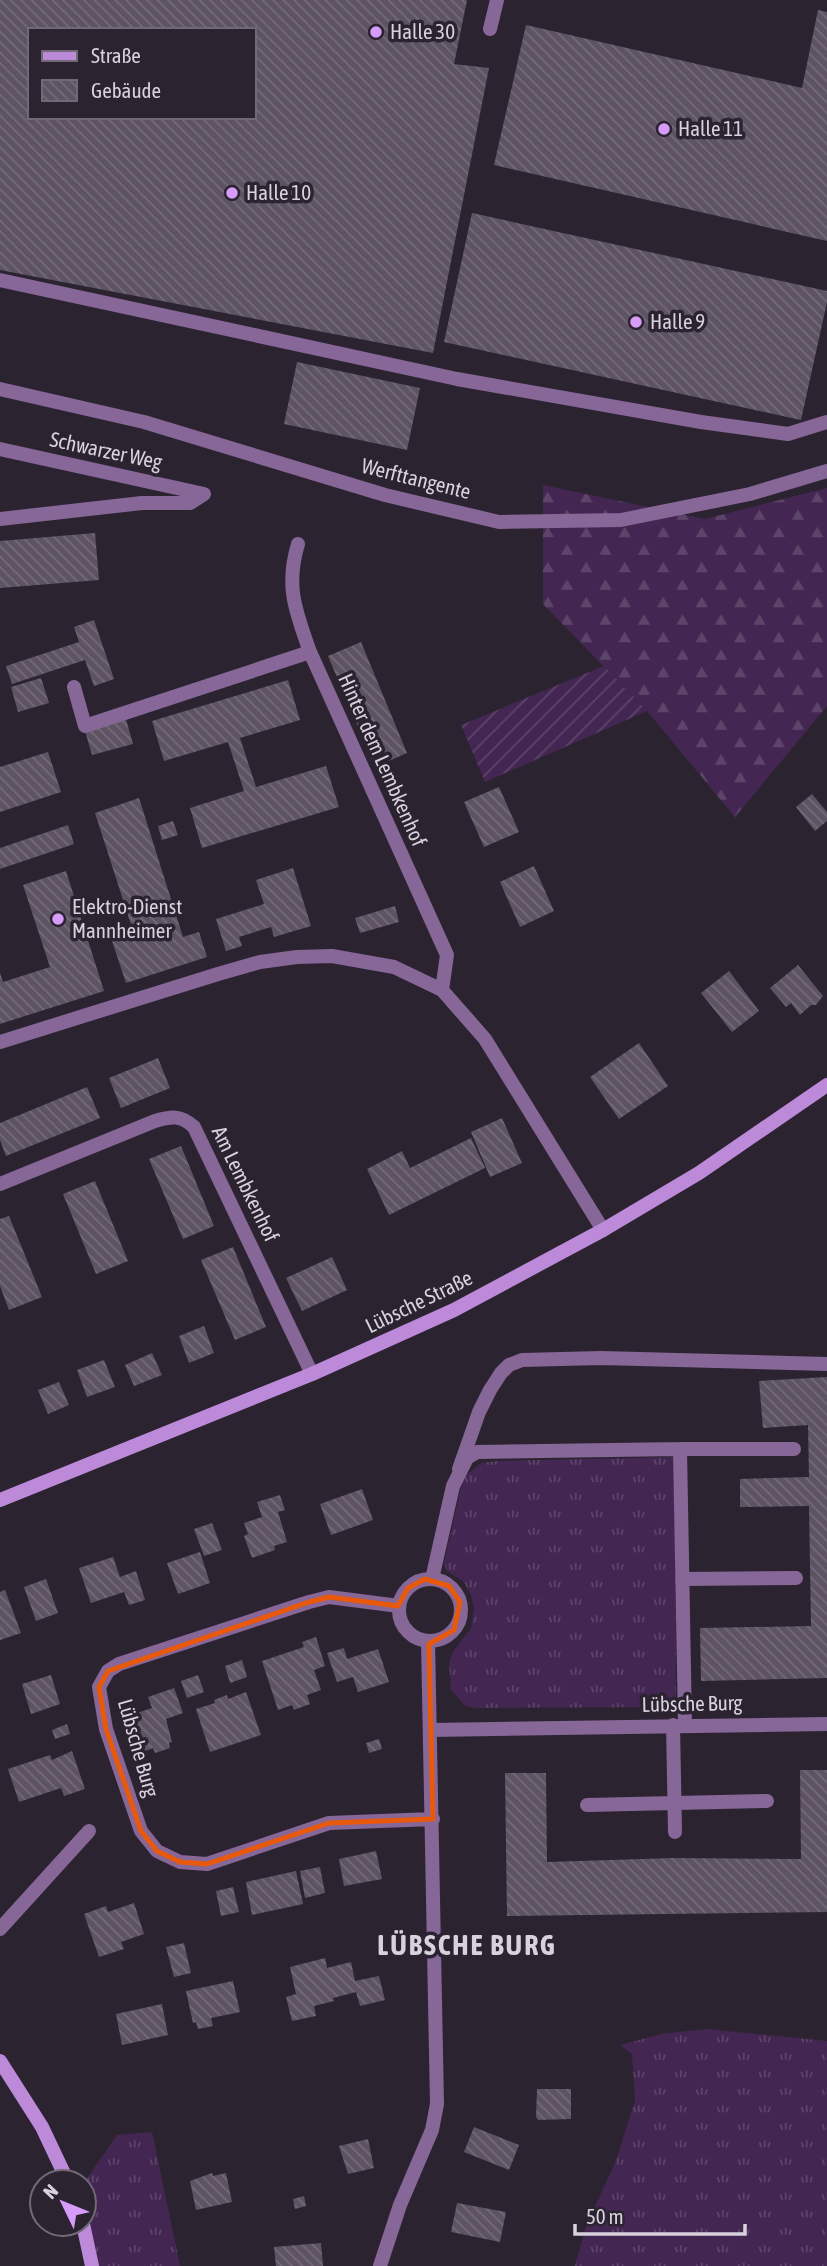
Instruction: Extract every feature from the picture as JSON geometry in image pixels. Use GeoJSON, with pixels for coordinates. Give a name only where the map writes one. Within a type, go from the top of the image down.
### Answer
{"type":"FeatureCollection","features":[{"type":"Feature","properties":{"kind":"street"},"geometry":{"type":"LineString","coordinates":[[490,29],[497,0]]}},
{"type":"Feature","properties":{"kind":"street"},"geometry":{"type":"LineString","coordinates":[[0,280],[457,379],[688,420],[788,434],[827,422]]}},
{"type":"Feature","properties":{"kind":"street","name":"Werfttangente"},"geometry":{"type":"LineString","coordinates":[[0,389],[144,422],[385,495],[499,522],[621,520],[750,494],[827,471]]}},
{"type":"Feature","properties":{"kind":"street","name":"Schwarzer Weg"},"geometry":{"type":"LineString","coordinates":[[0,449],[204,494],[190,503],[142,503],[0,519]]}},
{"type":"Feature","properties":{"kind":"street","name":"Hinter dem Lembkenhof"},"geometry":{"type":"LineString","coordinates":[[298,544],[291,568],[295,610],[310,652],[447,955],[442,989]]}},
{"type":"Feature","properties":{"kind":"street"},"geometry":{"type":"LineString","coordinates":[[74,687],[85,726],[310,652]]}},
{"type":"Feature","properties":{"kind":"street"},"geometry":{"type":"LineString","coordinates":[[0,1042],[260,962],[332,956],[394,967],[442,989],[485,1039],[603,1230]]}},
{"type":"Feature","properties":{"kind":"street","name":"Lübsche Straße"},"geometry":{"type":"LineString","coordinates":[[0,1500],[312,1374],[454,1310],[603,1230],[699,1173],[827,1085]]}},
{"type":"Feature","properties":{"kind":"street","name":"Am Lembkenhof"},"geometry":{"type":"LineString","coordinates":[[0,1184],[155,1121],[170,1117],[184,1118],[194,1127],[312,1374]]}},
{"type":"Feature","properties":{"kind":"street"},"geometry":{"type":"LineString","coordinates":[[432,1579],[453,1486],[479,1412],[500,1373],[509,1366],[522,1360],[601,1358],[827,1364]]}},
{"type":"Feature","properties":{"kind":"street"},"geometry":{"type":"LineString","coordinates":[[675,1832],[682,1579],[680,1449]]}},
{"type":"Feature","properties":{"kind":"street"},"geometry":{"type":"LineString","coordinates":[[460,1469],[467,1458],[477,1452],[793,1449]]}},
{"type":"Feature","properties":{"kind":"street"},"geometry":{"type":"LineString","coordinates":[[682,1579],[796,1578]]}},
{"type":"Feature","properties":{"kind":"street"},"geometry":{"type":"LineString","coordinates":[[432,1579],[449,1586],[456,1593],[461,1612],[454,1630],[447,1636],[428,1641],[417,1638],[404,1628],[399,1606],[408,1588],[419,1581],[432,1579]]}},
{"type":"Feature","properties":{"kind":"street","name":"Lübsche Burg"},"geometry":{"type":"LineString","coordinates":[[399,1606],[329,1597],[309,1602],[119,1664],[102,1679],[99,1687],[101,1701],[106,1729],[141,1831],[157,1851],[180,1863],[207,1864],[329,1824],[433,1819]]}},
{"type":"Feature","properties":{"kind":"street"},"geometry":{"type":"LineString","coordinates":[[380,2266],[400,2204],[432,2130],[437,2104],[432,1730],[428,1641]]}},
{"type":"Feature","properties":{"kind":"street","name":"Lübsche Burg"},"geometry":{"type":"LineString","coordinates":[[432,1730],[827,1724]]}},
{"type":"Feature","properties":{"kind":"street"},"geometry":{"type":"LineString","coordinates":[[587,1805],[767,1801]]}},
{"type":"Feature","properties":{"kind":"street"},"geometry":{"type":"LineString","coordinates":[[0,1929],[89,1831]]}},
{"type":"Feature","properties":{"kind":"street"},"geometry":{"type":"LineString","coordinates":[[0,2061],[42,2127],[61,2168]]}},
{"type":"Feature","properties":{"kind":"street"},"geometry":{"type":"LineString","coordinates":[[86,2238],[92,2266]]}},
{"type":"Feature","properties":{"kind":"highlighted area"},"geometry":{"type":"Polygon","coordinates":[[[425,1579],[449,1586],[460,1602],[454,1630],[429,1644],[433,1819],[329,1823],[207,1864],[180,1862],[157,1851],[141,1831],[106,1729],[99,1687],[108,1671],[329,1597],[398,1606],[408,1588],[425,1579]]]}},
{"type":"Feature","properties":{"kind":"green space"},"geometry":{"type":"Polygon","coordinates":[[[543,485],[705,519],[827,488],[827,706],[735,817],[647,711],[543,604],[543,485]]]}},
{"type":"Feature","properties":{"kind":"green space"},"geometry":{"type":"Polygon","coordinates":[[[604,666],[647,711],[485,782],[461,725],[604,666]]]}},
{"type":"Feature","properties":{"kind":"green space"},"geometry":{"type":"Polygon","coordinates":[[[675,1457],[676,1707],[465,1706],[451,1690],[449,1663],[453,1652],[471,1628],[474,1608],[464,1582],[447,1571],[444,1563],[463,1478],[481,1463],[496,1461],[675,1457]]]}},
{"type":"Feature","properties":{"kind":"green space"},"geometry":{"type":"Polygon","coordinates":[[[706,2029],[827,2041],[827,2266],[575,2266],[586,2226],[615,2163],[635,2101],[632,2054],[620,2045],[662,2034],[706,2029]]]}},
{"type":"Feature","properties":{"kind":"green space"},"geometry":{"type":"Polygon","coordinates":[[[152,2132],[180,2266],[92,2266],[87,2238],[98,2238],[98,2168],[94,2168],[117,2135],[152,2132]]]}},
{"type":"Feature","properties":{"kind":"building","name":"Halle 10"},"geometry":{"type":"Polygon","coordinates":[[[0,0],[467,0],[454,64],[489,68],[433,353],[0,270],[0,0]]]}},
{"type":"Feature","properties":{"kind":"building","name":"Halle 11"},"geometry":{"type":"Polygon","coordinates":[[[818,10],[827,12],[827,241],[494,165],[526,25],[802,88],[818,10]]]}},
{"type":"Feature","properties":{"kind":"building","name":"Halle 9"},"geometry":{"type":"Polygon","coordinates":[[[472,213],[827,291],[827,302],[801,420],[444,342],[472,213]]]}},
{"type":"Feature","properties":{"kind":"building"},"geometry":{"type":"Polygon","coordinates":[[[297,362],[420,388],[407,450],[284,424],[297,362]]]}},
{"type":"Feature","properties":{"kind":"building"},"geometry":{"type":"Polygon","coordinates":[[[95,533],[99,580],[0,588],[0,541],[95,533]]]}},
{"type":"Feature","properties":{"kind":"building"},"geometry":{"type":"Polygon","coordinates":[[[94,620],[114,679],[94,686],[85,660],[12,684],[6,666],[79,642],[74,627],[94,620]]]}},
{"type":"Feature","properties":{"kind":"building"},"geometry":{"type":"Polygon","coordinates":[[[361,642],[407,753],[375,767],[328,656],[361,642]]]}},
{"type":"Feature","properties":{"kind":"building"},"geometry":{"type":"Polygon","coordinates":[[[41,678],[49,703],[18,712],[11,687],[41,678]]]}},
{"type":"Feature","properties":{"kind":"building"},"geometry":{"type":"Polygon","coordinates":[[[288,680],[300,720],[240,738],[256,787],[326,766],[339,807],[202,848],[190,808],[244,791],[228,742],[164,761],[152,721],[288,680]]]}},
{"type":"Feature","properties":{"kind":"building"},"geometry":{"type":"Polygon","coordinates":[[[126,719],[133,744],[92,755],[85,731],[126,719]]]}},
{"type":"Feature","properties":{"kind":"building"},"geometry":{"type":"Polygon","coordinates":[[[48,752],[61,792],[0,812],[0,767],[48,752]]]}},
{"type":"Feature","properties":{"kind":"building"},"geometry":{"type":"Polygon","coordinates":[[[499,787],[519,832],[484,847],[464,802],[499,787]]]}},
{"type":"Feature","properties":{"kind":"building"},"geometry":{"type":"Polygon","coordinates":[[[812,794],[827,812],[827,821],[815,831],[796,807],[812,794]]]}},
{"type":"Feature","properties":{"kind":"building"},"geometry":{"type":"Polygon","coordinates":[[[139,798],[183,937],[199,932],[207,957],[126,983],[112,941],[134,934],[95,813],[139,798]]]}},
{"type":"Feature","properties":{"kind":"building"},"geometry":{"type":"Polygon","coordinates":[[[173,821],[178,835],[162,840],[158,826],[173,821]]]}},
{"type":"Feature","properties":{"kind":"building"},"geometry":{"type":"Polygon","coordinates":[[[68,825],[74,844],[0,869],[0,848],[68,825]]]}},
{"type":"Feature","properties":{"kind":"building"},"geometry":{"type":"Polygon","coordinates":[[[534,866],[554,911],[520,927],[500,882],[534,866]]]}},
{"type":"Feature","properties":{"kind":"building"},"geometry":{"type":"Polygon","coordinates":[[[293,868],[311,926],[274,937],[271,927],[239,937],[242,946],[226,951],[216,919],[264,904],[256,880],[293,868]]]}},
{"type":"Feature","properties":{"kind":"building"},"geometry":{"type":"Polygon","coordinates":[[[66,871],[104,991],[0,1024],[0,973],[3,982],[50,967],[23,885],[66,871]]]}},
{"type":"Feature","properties":{"kind":"building"},"geometry":{"type":"Polygon","coordinates":[[[395,906],[399,922],[360,933],[355,918],[395,906]]]}},
{"type":"Feature","properties":{"kind":"building"},"geometry":{"type":"Polygon","coordinates":[[[798,965],[823,996],[816,1005],[811,1005],[800,1015],[791,1003],[786,1007],[770,988],[798,965]]]}},
{"type":"Feature","properties":{"kind":"building"},"geometry":{"type":"Polygon","coordinates":[[[729,971],[759,1011],[732,1032],[701,993],[729,971]]]}},
{"type":"Feature","properties":{"kind":"building"},"geometry":{"type":"Polygon","coordinates":[[[639,1043],[668,1086],[619,1119],[590,1077],[639,1043]]]}},
{"type":"Feature","properties":{"kind":"building"},"geometry":{"type":"Polygon","coordinates":[[[158,1058],[170,1088],[121,1108],[109,1078],[158,1058]]]}},
{"type":"Feature","properties":{"kind":"building"},"geometry":{"type":"Polygon","coordinates":[[[87,1087],[100,1118],[6,1156],[0,1140],[0,1123],[87,1087]]]}},
{"type":"Feature","properties":{"kind":"building"},"geometry":{"type":"Polygon","coordinates":[[[502,1118],[522,1163],[490,1177],[471,1132],[502,1118]]]}},
{"type":"Feature","properties":{"kind":"building"},"geometry":{"type":"Polygon","coordinates":[[[471,1138],[485,1168],[389,1215],[367,1169],[402,1151],[410,1168],[471,1138]]]}},
{"type":"Feature","properties":{"kind":"building"},"geometry":{"type":"Polygon","coordinates":[[[181,1146],[214,1226],[183,1239],[149,1159],[181,1146]]]}},
{"type":"Feature","properties":{"kind":"building"},"geometry":{"type":"Polygon","coordinates":[[[95,1181],[128,1261],[96,1274],[63,1194],[95,1181]]]}},
{"type":"Feature","properties":{"kind":"building"},"geometry":{"type":"Polygon","coordinates":[[[9,1216],[42,1297],[9,1310],[0,1286],[0,1219],[9,1216]]]}},
{"type":"Feature","properties":{"kind":"building"},"geometry":{"type":"Polygon","coordinates":[[[233,1247],[266,1327],[235,1340],[201,1260],[233,1247]]]}},
{"type":"Feature","properties":{"kind":"building"},"geometry":{"type":"Polygon","coordinates":[[[332,1257],[347,1290],[302,1311],[286,1278],[332,1257]]]}},
{"type":"Feature","properties":{"kind":"building"},"geometry":{"type":"Polygon","coordinates":[[[204,1326],[214,1353],[189,1363],[179,1336],[204,1326]]]}},
{"type":"Feature","properties":{"kind":"building"},"geometry":{"type":"Polygon","coordinates":[[[152,1353],[162,1375],[134,1386],[125,1365],[152,1353]]]}},
{"type":"Feature","properties":{"kind":"building"},"geometry":{"type":"Polygon","coordinates":[[[104,1360],[115,1387],[87,1397],[77,1370],[104,1360]]]}},
{"type":"Feature","properties":{"kind":"building"},"geometry":{"type":"Polygon","coordinates":[[[827,1377],[827,1678],[701,1681],[700,1628],[811,1626],[809,1506],[740,1507],[740,1479],[809,1477],[808,1425],[763,1428],[759,1381],[827,1377]]]}},
{"type":"Feature","properties":{"kind":"building"},"geometry":{"type":"Polygon","coordinates":[[[59,1382],[69,1405],[48,1414],[38,1390],[59,1382]]]}},
{"type":"Feature","properties":{"kind":"building"},"geometry":{"type":"Polygon","coordinates":[[[362,1489],[373,1520],[331,1535],[320,1504],[362,1489]]]}},
{"type":"Feature","properties":{"kind":"building"},"geometry":{"type":"Polygon","coordinates":[[[280,1495],[285,1510],[278,1512],[287,1542],[274,1546],[275,1550],[252,1558],[244,1536],[248,1534],[244,1523],[262,1517],[257,1502],[280,1495]]]}},
{"type":"Feature","properties":{"kind":"building"},"geometry":{"type":"Polygon","coordinates":[[[212,1523],[222,1550],[204,1556],[194,1529],[212,1523]]]}},
{"type":"Feature","properties":{"kind":"building"},"geometry":{"type":"Polygon","coordinates":[[[200,1552],[210,1583],[178,1594],[167,1563],[200,1552]]]}},
{"type":"Feature","properties":{"kind":"building"},"geometry":{"type":"Polygon","coordinates":[[[113,1557],[120,1577],[136,1571],[145,1600],[129,1605],[124,1592],[91,1603],[79,1568],[113,1557]]]}},
{"type":"Feature","properties":{"kind":"building"},"geometry":{"type":"Polygon","coordinates":[[[46,1579],[58,1613],[36,1621],[24,1587],[46,1579]]]}},
{"type":"Feature","properties":{"kind":"building"},"geometry":{"type":"Polygon","coordinates":[[[5,1590],[21,1633],[0,1640],[0,1592],[5,1590]]]}},
{"type":"Feature","properties":{"kind":"building"},"geometry":{"type":"Polygon","coordinates":[[[316,1637],[325,1666],[314,1670],[321,1690],[307,1695],[310,1704],[294,1710],[292,1705],[278,1710],[262,1661],[304,1647],[302,1642],[316,1637]]]}},
{"type":"Feature","properties":{"kind":"building"},"geometry":{"type":"Polygon","coordinates":[[[344,1648],[347,1659],[378,1649],[389,1682],[358,1692],[353,1677],[337,1682],[327,1653],[344,1648]]]}},
{"type":"Feature","properties":{"kind":"building"},"geometry":{"type":"Polygon","coordinates":[[[242,1660],[247,1677],[230,1683],[225,1666],[242,1660]]]}},
{"type":"Feature","properties":{"kind":"building"},"geometry":{"type":"Polygon","coordinates":[[[51,1675],[60,1704],[31,1714],[22,1684],[51,1675]]]}},
{"type":"Feature","properties":{"kind":"building"},"geometry":{"type":"Polygon","coordinates":[[[198,1675],[204,1692],[187,1698],[181,1681],[198,1675]]]}},
{"type":"Feature","properties":{"kind":"building"},"geometry":{"type":"Polygon","coordinates":[[[174,1688],[183,1713],[166,1719],[172,1742],[169,1743],[170,1748],[155,1753],[153,1748],[143,1752],[131,1715],[152,1708],[148,1697],[174,1688]]]}},
{"type":"Feature","properties":{"kind":"building"},"geometry":{"type":"Polygon","coordinates":[[[246,1692],[261,1735],[210,1752],[196,1709],[215,1703],[214,1700],[227,1695],[228,1699],[246,1692]]]}},
{"type":"Feature","properties":{"kind":"building"},"geometry":{"type":"Polygon","coordinates":[[[67,1724],[70,1734],[55,1739],[52,1730],[67,1724]]]}},
{"type":"Feature","properties":{"kind":"building"},"geometry":{"type":"Polygon","coordinates":[[[379,1739],[382,1749],[369,1753],[366,1743],[379,1739]]]}},
{"type":"Feature","properties":{"kind":"building"},"geometry":{"type":"Polygon","coordinates":[[[72,1751],[85,1789],[64,1796],[61,1788],[19,1802],[8,1769],[50,1755],[52,1760],[72,1751]]]}},
{"type":"Feature","properties":{"kind":"building"},"geometry":{"type":"Polygon","coordinates":[[[800,1770],[827,1770],[827,1912],[507,1916],[505,1773],[546,1773],[547,1862],[673,1858],[801,1859],[800,1770]]]}},
{"type":"Feature","properties":{"kind":"building"},"geometry":{"type":"Polygon","coordinates":[[[376,1851],[382,1879],[344,1886],[339,1859],[376,1851]]]}},
{"type":"Feature","properties":{"kind":"building"},"geometry":{"type":"Polygon","coordinates":[[[320,1867],[325,1893],[305,1898],[300,1871],[320,1867]]]}},
{"type":"Feature","properties":{"kind":"building"},"geometry":{"type":"Polygon","coordinates":[[[296,1871],[303,1904],[252,1915],[246,1882],[296,1871]]]}},
{"type":"Feature","properties":{"kind":"building"},"geometry":{"type":"Polygon","coordinates":[[[233,1887],[239,1912],[221,1916],[216,1891],[233,1887]]]}},
{"type":"Feature","properties":{"kind":"building"},"geometry":{"type":"Polygon","coordinates":[[[134,1903],[144,1934],[121,1942],[124,1949],[99,1957],[84,1914],[106,1906],[108,1912],[134,1903]]]}},
{"type":"Feature","properties":{"kind":"building"},"geometry":{"type":"Polygon","coordinates":[[[184,1943],[191,1973],[174,1977],[166,1947],[184,1943]]]}},
{"type":"Feature","properties":{"kind":"building"},"geometry":{"type":"Polygon","coordinates":[[[325,1958],[327,1968],[351,1962],[355,1981],[379,1976],[385,2000],[360,2006],[356,1992],[314,2006],[316,2016],[292,2021],[286,1997],[296,1994],[290,1967],[325,1958]]]}},
{"type":"Feature","properties":{"kind":"building"},"geometry":{"type":"Polygon","coordinates":[[[233,1981],[240,2012],[211,2018],[213,2026],[198,2029],[196,2022],[193,2023],[186,1991],[233,1981]]]}},
{"type":"Feature","properties":{"kind":"building"},"geometry":{"type":"Polygon","coordinates":[[[162,2004],[168,2035],[122,2045],[116,2014],[162,2004]]]}},
{"type":"Feature","properties":{"kind":"building"},"geometry":{"type":"Polygon","coordinates":[[[537,2089],[571,2089],[571,2119],[538,2120],[537,2089]]]}},
{"type":"Feature","properties":{"kind":"building"},"geometry":{"type":"Polygon","coordinates":[[[474,2127],[519,2145],[509,2170],[464,2152],[474,2127]]]}},
{"type":"Feature","properties":{"kind":"building"},"geometry":{"type":"Polygon","coordinates":[[[368,2139],[374,2168],[348,2174],[339,2146],[368,2139]]]}},
{"type":"Feature","properties":{"kind":"building"},"geometry":{"type":"Polygon","coordinates":[[[212,2173],[213,2176],[226,2173],[232,2202],[196,2210],[190,2181],[212,2173]]]}},
{"type":"Feature","properties":{"kind":"building"},"geometry":{"type":"Polygon","coordinates":[[[304,2196],[306,2206],[295,2209],[293,2199],[304,2196]]]}},
{"type":"Feature","properties":{"kind":"building"},"geometry":{"type":"Polygon","coordinates":[[[457,2203],[506,2212],[500,2242],[451,2232],[457,2203]]]}},
{"type":"Feature","properties":{"kind":"building"},"geometry":{"type":"Polygon","coordinates":[[[321,2243],[323,2266],[276,2266],[274,2247],[321,2243]]]}},
{"type":"Feature","properties":{"kind":"place","name":"Halle 30"},"geometry":{"type":"Point","coordinates":[376,32]}},
{"type":"Feature","properties":{"kind":"place","name":"Halle 11"},"geometry":{"type":"Point","coordinates":[664,129]}},
{"type":"Feature","properties":{"kind":"place","name":"Halle 10"},"geometry":{"type":"Point","coordinates":[232,193]}},
{"type":"Feature","properties":{"kind":"place","name":"Halle 9"},"geometry":{"type":"Point","coordinates":[636,322]}},
{"type":"Feature","properties":{"kind":"place","name":"Elektro-Dienst Mannheimer"},"geometry":{"type":"Point","coordinates":[58,919]}},
{"type":"Feature","properties":{"kind":"district","name":"LÜBSCHE BURG"},"geometry":{"type":"Point","coordinates":[467,1945]}}]}
